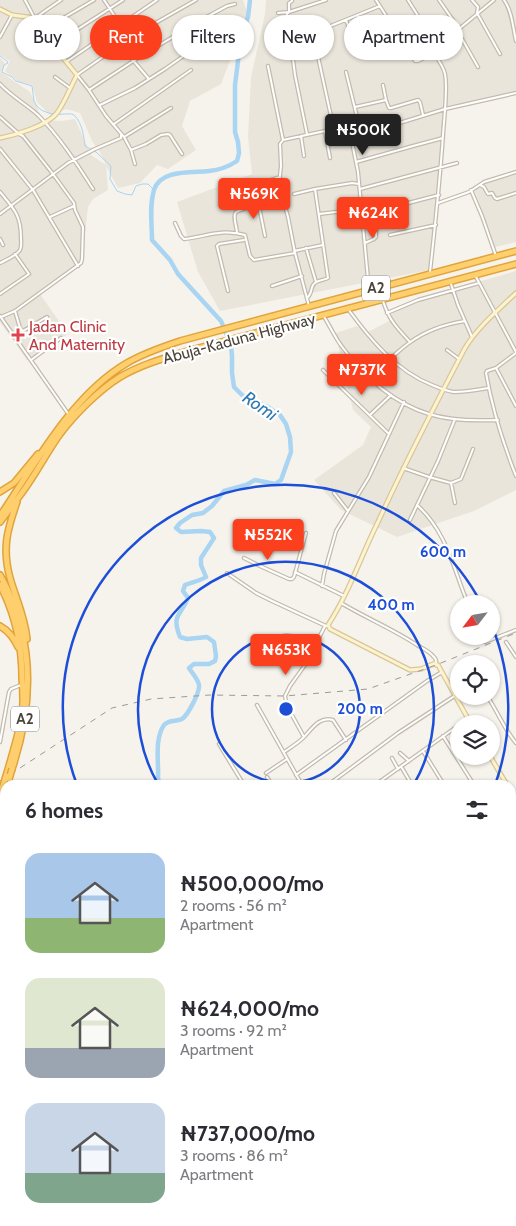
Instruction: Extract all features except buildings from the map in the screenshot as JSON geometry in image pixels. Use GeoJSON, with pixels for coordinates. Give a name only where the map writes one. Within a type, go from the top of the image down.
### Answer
{"type":"FeatureCollection","features":[{"type":"Feature","properties":{"kind":"highway","name":"Abuja-Kaduna Highway"},"geometry":{"type":"LineString","coordinates":[[49,443],[69,416],[91,392],[126,364],[150,351],[212,332],[516,251]]}},
{"type":"Feature","properties":{"kind":"highway","name":"Abuja-Kaduna Highway"},"geometry":{"type":"LineString","coordinates":[[18,499],[68,423],[112,382],[127,373],[191,350],[516,264]]}},
{"type":"Feature","properties":{"kind":"highway"},"geometry":{"type":"LineString","coordinates":[[0,492],[14,484],[49,443]]}},
{"type":"Feature","properties":{"kind":"highway","name":"A2"},"geometry":{"type":"LineString","coordinates":[[0,516],[49,443]]}},
{"type":"Feature","properties":{"kind":"highway"},"geometry":{"type":"LineString","coordinates":[[0,522],[18,499]]}},
{"type":"Feature","properties":{"kind":"highway","name":"A2"},"geometry":{"type":"LineString","coordinates":[[6,780],[12,769],[27,709],[28,668],[24,620],[6,557],[8,528],[18,499]]}},
{"type":"Feature","properties":{"kind":"highway"},"geometry":{"type":"LineString","coordinates":[[0,575],[12,598],[19,619],[28,668]]}},
{"type":"Feature","properties":{"kind":"highway"},"geometry":{"type":"LineString","coordinates":[[0,585],[11,610],[16,628],[22,658],[22,678]]}},
{"type":"Feature","properties":{"kind":"highway","name":"A2"},"geometry":{"type":"LineString","coordinates":[[0,626],[9,632],[17,645],[21,661],[23,684],[22,714],[6,780]]}},
{"type":"Feature","properties":{"kind":"street"},"geometry":{"type":"LineString","coordinates":[[26,0],[33,15]]}},
{"type":"Feature","properties":{"kind":"street"},"geometry":{"type":"LineString","coordinates":[[37,15],[61,0]]}},
{"type":"Feature","properties":{"kind":"street"},"geometry":{"type":"LineString","coordinates":[[68,15],[94,0]]}},
{"type":"Feature","properties":{"kind":"street"},"geometry":{"type":"LineString","coordinates":[[104,0],[114,15]]}},
{"type":"Feature","properties":{"kind":"street"},"geometry":{"type":"LineString","coordinates":[[80,28],[123,0]]}},
{"type":"Feature","properties":{"kind":"street"},"geometry":{"type":"LineString","coordinates":[[136,15],[157,0]]}},
{"type":"Feature","properties":{"kind":"street"},"geometry":{"type":"LineString","coordinates":[[162,19],[196,0]]}},
{"type":"Feature","properties":{"kind":"street"},"geometry":{"type":"LineString","coordinates":[[278,13],[289,12],[326,0]]}},
{"type":"Feature","properties":{"kind":"street"},"geometry":{"type":"LineString","coordinates":[[376,0],[386,15]]}},
{"type":"Feature","properties":{"kind":"street"},"geometry":{"type":"LineString","coordinates":[[408,0],[417,15]]}},
{"type":"Feature","properties":{"kind":"street"},"geometry":{"type":"LineString","coordinates":[[439,0],[449,15]]}},
{"type":"Feature","properties":{"kind":"street"},"geometry":{"type":"LineString","coordinates":[[472,0],[478,7],[478,14],[500,54]]}},
{"type":"Feature","properties":{"kind":"street"},"geometry":{"type":"LineString","coordinates":[[463,25],[494,0]]}},
{"type":"Feature","properties":{"kind":"street"},"geometry":{"type":"LineString","coordinates":[[504,0],[510,14],[516,41]]}},
{"type":"Feature","properties":{"kind":"street"},"geometry":{"type":"LineString","coordinates":[[287,15],[290,1]]}},
{"type":"Feature","properties":{"kind":"street"},"geometry":{"type":"LineString","coordinates":[[89,90],[203,19],[235,4]]}},
{"type":"Feature","properties":{"kind":"street"},"geometry":{"type":"LineString","coordinates":[[358,15],[380,6]]}},
{"type":"Feature","properties":{"kind":"street"},"geometry":{"type":"LineString","coordinates":[[0,9],[15,15]]}},
{"type":"Feature","properties":{"kind":"street"},"geometry":{"type":"LineString","coordinates":[[0,37],[12,15]]}},
{"type":"Feature","properties":{"kind":"street"},"geometry":{"type":"LineString","coordinates":[[463,41],[478,67]]}},
{"type":"Feature","properties":{"kind":"street"},"geometry":{"type":"LineString","coordinates":[[90,46],[66,62],[124,138],[136,164]]}},
{"type":"Feature","properties":{"kind":"street"},"geometry":{"type":"LineString","coordinates":[[0,138],[19,134],[52,119],[63,104],[77,75],[98,60]]}},
{"type":"Feature","properties":{"kind":"street"},"geometry":{"type":"LineString","coordinates":[[100,105],[135,88],[178,60]]}},
{"type":"Feature","properties":{"kind":"street"},"geometry":{"type":"LineString","coordinates":[[294,60],[308,133]]}},
{"type":"Feature","properties":{"kind":"street"},"geometry":{"type":"LineString","coordinates":[[319,60],[334,130]]}},
{"type":"Feature","properties":{"kind":"street"},"geometry":{"type":"LineString","coordinates":[[430,274],[439,195],[445,109],[445,75],[438,60]]}},
{"type":"Feature","properties":{"kind":"street"},"geometry":{"type":"LineString","coordinates":[[134,61],[148,79]]}},
{"type":"Feature","properties":{"kind":"street"},"geometry":{"type":"LineString","coordinates":[[268,66],[283,140],[280,144],[281,166],[279,184],[288,217],[294,252],[309,306]]}},
{"type":"Feature","properties":{"kind":"street"},"geometry":{"type":"LineString","coordinates":[[114,124],[191,70]]}},
{"type":"Feature","properties":{"kind":"street"},"geometry":{"type":"LineString","coordinates":[[346,72],[360,125],[366,132],[445,109],[516,93]]}},
{"type":"Feature","properties":{"kind":"street"},"geometry":{"type":"LineString","coordinates":[[55,77],[70,88]]}},
{"type":"Feature","properties":{"kind":"street"},"geometry":{"type":"LineString","coordinates":[[0,84],[45,122],[75,159],[94,190]]}},
{"type":"Feature","properties":{"kind":"street"},"geometry":{"type":"LineString","coordinates":[[383,85],[390,109],[418,100],[423,115]]}},
{"type":"Feature","properties":{"kind":"street"},"geometry":{"type":"LineString","coordinates":[[355,108],[386,100]]}},
{"type":"Feature","properties":{"kind":"street"},"geometry":{"type":"LineString","coordinates":[[124,138],[171,108]]}},
{"type":"Feature","properties":{"kind":"street"},"geometry":{"type":"LineString","coordinates":[[0,117],[23,136],[72,199],[83,227],[82,261],[78,266],[15,311],[0,317],[69,416]]}},
{"type":"Feature","properties":{"kind":"street"},"geometry":{"type":"LineString","coordinates":[[283,140],[308,133],[360,125]]}},
{"type":"Feature","properties":{"kind":"street"},"geometry":{"type":"LineString","coordinates":[[349,127],[360,188],[369,290]]}},
{"type":"Feature","properties":{"kind":"street"},"geometry":{"type":"LineString","coordinates":[[325,131],[330,158]]}},
{"type":"Feature","properties":{"kind":"street"},"geometry":{"type":"LineString","coordinates":[[131,150],[161,135],[168,134],[182,154]]}},
{"type":"Feature","properties":{"kind":"street"},"geometry":{"type":"LineString","coordinates":[[0,214],[68,163],[95,148],[121,138],[121,135]]}},
{"type":"Feature","properties":{"kind":"street"},"geometry":{"type":"LineString","coordinates":[[301,136],[304,156]]}},
{"type":"Feature","properties":{"kind":"street"},"geometry":{"type":"LineString","coordinates":[[356,162],[443,138]]}},
{"type":"Feature","properties":{"kind":"street"},"geometry":{"type":"LineString","coordinates":[[0,149],[33,190],[78,266]]}},
{"type":"Feature","properties":{"kind":"street"},"geometry":{"type":"LineString","coordinates":[[360,188],[457,163]]}},
{"type":"Feature","properties":{"kind":"street"},"geometry":{"type":"LineString","coordinates":[[438,203],[471,190],[484,182],[516,172]]}},
{"type":"Feature","properties":{"kind":"street"},"geometry":{"type":"LineString","coordinates":[[231,215],[255,204],[262,195],[260,185],[262,183],[280,178]]}},
{"type":"Feature","properties":{"kind":"street"},"geometry":{"type":"LineString","coordinates":[[294,194],[352,183],[359,184]]}},
{"type":"Feature","properties":{"kind":"street"},"geometry":{"type":"LineString","coordinates":[[480,185],[484,187],[488,194],[492,192],[497,199],[516,193]]}},
{"type":"Feature","properties":{"kind":"street"},"geometry":{"type":"LineString","coordinates":[[307,298],[311,295],[316,282],[328,278],[315,189]]}},
{"type":"Feature","properties":{"kind":"street"},"geometry":{"type":"LineString","coordinates":[[471,190],[496,256]]}},
{"type":"Feature","properties":{"kind":"street"},"geometry":{"type":"LineString","coordinates":[[0,192],[11,205],[21,225],[21,249],[0,264]]}},
{"type":"Feature","properties":{"kind":"street"},"geometry":{"type":"LineString","coordinates":[[389,208],[439,195]]}},
{"type":"Feature","properties":{"kind":"street"},"geometry":{"type":"LineString","coordinates":[[258,200],[265,236]]}},
{"type":"Feature","properties":{"kind":"street"},"geometry":{"type":"LineString","coordinates":[[50,217],[74,206]]}},
{"type":"Feature","properties":{"kind":"street"},"geometry":{"type":"LineString","coordinates":[[319,214],[361,210]]}},
{"type":"Feature","properties":{"kind":"street"},"geometry":{"type":"LineString","coordinates":[[235,214],[236,233]]}},
{"type":"Feature","properties":{"kind":"street"},"geometry":{"type":"LineString","coordinates":[[175,223],[184,239],[208,234],[236,233],[245,235],[250,256],[254,260],[323,244]]}},
{"type":"Feature","properties":{"kind":"street"},"geometry":{"type":"LineString","coordinates":[[390,235],[436,225]]}},
{"type":"Feature","properties":{"kind":"street"},"geometry":{"type":"LineString","coordinates":[[365,243],[376,237],[376,228]]}},
{"type":"Feature","properties":{"kind":"street"},"geometry":{"type":"LineString","coordinates":[[0,239],[3,244]]}},
{"type":"Feature","properties":{"kind":"street"},"geometry":{"type":"LineString","coordinates":[[228,291],[217,246],[219,244],[245,240]]}},
{"type":"Feature","properties":{"kind":"street"},"geometry":{"type":"LineString","coordinates":[[306,248],[316,282]]}},
{"type":"Feature","properties":{"kind":"street"},"geometry":{"type":"LineString","coordinates":[[0,294],[30,274],[15,254]]}},
{"type":"Feature","properties":{"kind":"street"},"geometry":{"type":"LineString","coordinates":[[475,275],[516,353],[486,373],[488,388],[516,476]]}},
{"type":"Feature","properties":{"kind":"street"},"geometry":{"type":"LineString","coordinates":[[272,286],[302,276]]}},
{"type":"Feature","properties":{"kind":"street"},"geometry":{"type":"LineString","coordinates":[[450,281],[472,337]]}},
{"type":"Feature","properties":{"kind":"street"},"geometry":{"type":"LineString","coordinates":[[387,313],[407,304],[479,283]]}},
{"type":"Feature","properties":{"kind":"street"},"geometry":{"type":"LineString","coordinates":[[304,737],[287,706],[285,696],[341,603],[403,468],[459,359],[472,337],[516,293]]}},
{"type":"Feature","properties":{"kind":"street"},"geometry":{"type":"LineString","coordinates":[[382,299],[387,313],[394,324],[410,342]]}},
{"type":"Feature","properties":{"kind":"street"},"geometry":{"type":"LineString","coordinates":[[348,309],[365,332],[399,366],[412,375],[428,384],[454,392],[488,388]]}},
{"type":"Feature","properties":{"kind":"street"},"geometry":{"type":"LineString","coordinates":[[15,311],[20,328],[23,331],[47,317]]}},
{"type":"Feature","properties":{"kind":"street"},"geometry":{"type":"LineString","coordinates":[[324,315],[342,347],[354,362],[368,377],[391,395],[414,408],[430,414],[455,419],[498,420]]}},
{"type":"Feature","properties":{"kind":"street"},"geometry":{"type":"LineString","coordinates":[[391,358],[410,342],[440,327],[465,321]]}},
{"type":"Feature","properties":{"kind":"street"},"geometry":{"type":"LineString","coordinates":[[31,360],[61,338]]}},
{"type":"Feature","properties":{"kind":"street"},"geometry":{"type":"LineString","coordinates":[[447,350],[459,359]]}},
{"type":"Feature","properties":{"kind":"street"},"geometry":{"type":"LineString","coordinates":[[496,368],[516,406]]}},
{"type":"Feature","properties":{"kind":"street"},"geometry":{"type":"LineString","coordinates":[[323,370],[389,434]]}},
{"type":"Feature","properties":{"kind":"street"},"geometry":{"type":"LineString","coordinates":[[370,415],[391,395]]}},
{"type":"Feature","properties":{"kind":"street"},"geometry":{"type":"LineString","coordinates":[[322,586],[336,531],[369,477],[404,402]]}},
{"type":"Feature","properties":{"kind":"street"},"geometry":{"type":"LineString","coordinates":[[410,520],[438,461],[455,419]]}},
{"type":"Feature","properties":{"kind":"street"},"geometry":{"type":"LineString","coordinates":[[403,468],[451,483],[460,479],[473,449]]}},
{"type":"Feature","properties":{"kind":"street"},"geometry":{"type":"LineString","coordinates":[[451,483],[455,503]]}},
{"type":"Feature","properties":{"kind":"street"},"geometry":{"type":"LineString","coordinates":[[334,493],[348,511]]}},
{"type":"Feature","properties":{"kind":"street"},"geometry":{"type":"LineString","coordinates":[[417,505],[434,525],[449,551],[465,595]]}},
{"type":"Feature","properties":{"kind":"street"},"geometry":{"type":"LineString","coordinates":[[244,558],[289,579],[293,578],[306,533]]}},
{"type":"Feature","properties":{"kind":"street"},"geometry":{"type":"LineString","coordinates":[[295,572],[344,596]]}},
{"type":"Feature","properties":{"kind":"street"},"geometry":{"type":"LineString","coordinates":[[227,573],[272,602],[327,626],[410,670],[436,663]]}},
{"type":"Feature","properties":{"kind":"street"},"geometry":{"type":"LineString","coordinates":[[341,603],[397,632],[432,655],[436,659],[436,665],[438,665],[450,684]]}},
{"type":"Feature","properties":{"kind":"street"},"geometry":{"type":"LineString","coordinates":[[500,636],[516,630]]}},
{"type":"Feature","properties":{"kind":"street"},"geometry":{"type":"LineString","coordinates":[[506,642],[516,657]]}},
{"type":"Feature","properties":{"kind":"street"},"geometry":{"type":"LineString","coordinates":[[296,776],[427,680],[442,672]]}},
{"type":"Feature","properties":{"kind":"street"},"geometry":{"type":"LineString","coordinates":[[0,742],[9,692],[11,689],[23,684]]}},
{"type":"Feature","properties":{"kind":"street"},"geometry":{"type":"LineString","coordinates":[[335,780],[398,733],[450,699]]}},
{"type":"Feature","properties":{"kind":"street"},"geometry":{"type":"LineString","coordinates":[[257,705],[299,780]]}},
{"type":"Feature","properties":{"kind":"street"},"geometry":{"type":"LineString","coordinates":[[493,705],[516,743]]}},
{"type":"Feature","properties":{"kind":"street"},"geometry":{"type":"LineString","coordinates":[[284,753],[304,737],[316,724],[330,719],[333,720],[346,740]]}},
{"type":"Feature","properties":{"kind":"street"},"geometry":{"type":"LineString","coordinates":[[383,780],[450,731]]}},
{"type":"Feature","properties":{"kind":"street"},"geometry":{"type":"LineString","coordinates":[[443,736],[471,780]]}},
{"type":"Feature","properties":{"kind":"street"},"geometry":{"type":"LineString","coordinates":[[219,744],[241,780]]}},
{"type":"Feature","properties":{"kind":"street"},"geometry":{"type":"LineString","coordinates":[[423,751],[441,780]]}},
{"type":"Feature","properties":{"kind":"street"},"geometry":{"type":"LineString","coordinates":[[400,753],[409,761]]}},
{"type":"Feature","properties":{"kind":"street"},"geometry":{"type":"LineString","coordinates":[[392,758],[398,770]]}},
{"type":"Feature","properties":{"kind":"street"},"geometry":{"type":"LineString","coordinates":[[266,773],[287,759]]}},
{"type":"Feature","properties":{"kind":"street"},"geometry":{"type":"LineString","coordinates":[[496,765],[505,780]]}},
{"type":"Feature","properties":{"kind":"street"},"geometry":{"type":"LineString","coordinates":[[401,767],[409,780]]}},
{"type":"Feature","properties":{"kind":"shaded area"},"geometry":{"type":"Polygon","coordinates":[[[0,0],[243,0],[248,15],[172,15],[172,60],[230,60],[221,84],[190,101],[182,126],[196,150],[168,169],[157,165],[140,183],[118,188],[106,166],[108,190],[93,199],[88,207],[82,261],[84,263],[40,294],[68,334],[27,360],[0,322],[0,58],[5,63],[1,72],[30,92],[38,108],[38,113],[43,120],[61,121],[75,119],[91,155],[106,165],[92,141],[80,113],[66,109],[51,116],[37,102],[32,85],[19,82],[5,71],[10,61],[0,55],[0,0]]]}},
{"type":"Feature","properties":{"kind":"shaded area"},"geometry":{"type":"Polygon","coordinates":[[[266,0],[516,0],[516,93],[447,106],[430,270],[220,311],[198,272],[177,202],[252,174],[248,137],[251,77],[264,18],[264,60],[334,60],[334,15],[265,14],[266,0]]]}},
{"type":"Feature","properties":{"kind":"shaded area"},"geometry":{"type":"Polygon","coordinates":[[[516,172],[516,242],[495,247],[473,186],[516,172]]]}},
{"type":"Feature","properties":{"kind":"shaded area"},"geometry":{"type":"Polygon","coordinates":[[[516,271],[516,490],[474,511],[397,537],[341,510],[314,480],[363,445],[371,427],[353,410],[336,333],[357,326],[368,332],[391,320],[393,310],[516,271]]]}},
{"type":"Feature","properties":{"kind":"waterway","name":"Romi"},"geometry":{"type":"LineString","coordinates":[[158,780],[158,751],[161,731],[166,723],[180,720],[184,717],[196,698],[199,688],[196,678],[189,668],[194,664],[209,664],[215,661],[216,656],[214,642],[207,637],[187,639],[180,637],[176,624],[178,616],[188,598],[183,591],[185,585],[206,577],[201,565],[201,558],[214,538],[210,532],[181,532],[176,528],[192,515],[203,513],[212,506],[224,491],[246,485],[255,480],[275,484],[281,480],[291,452],[290,437],[286,424],[280,415],[242,395],[234,387],[231,345],[221,321],[178,274],[170,260],[152,240],[152,202],[157,183],[163,178],[177,173],[216,170],[227,167],[237,161],[239,153],[235,132],[235,85],[241,37],[248,17],[250,0]]}},
{"type":"Feature","properties":{"kind":"waterway"},"geometry":{"type":"LineString","coordinates":[[0,56],[8,63],[4,65],[2,72],[16,81],[32,86],[34,101],[39,108],[51,113],[73,114],[75,116],[81,126],[85,146],[96,152],[111,166],[110,179],[117,191],[132,195],[136,186],[142,184],[148,184],[154,190]]}},
{"type":"Feature","properties":{"kind":"railway"},"geometry":{"type":"LineString","coordinates":[[2,780],[112,708],[151,699],[210,695],[285,696],[368,689],[436,665],[516,633]]}},
{"type":"Feature","properties":{"kind":"place","name":"Jadan Clinic And Maternity"},"geometry":{"type":"Point","coordinates":[18,335]}}]}
